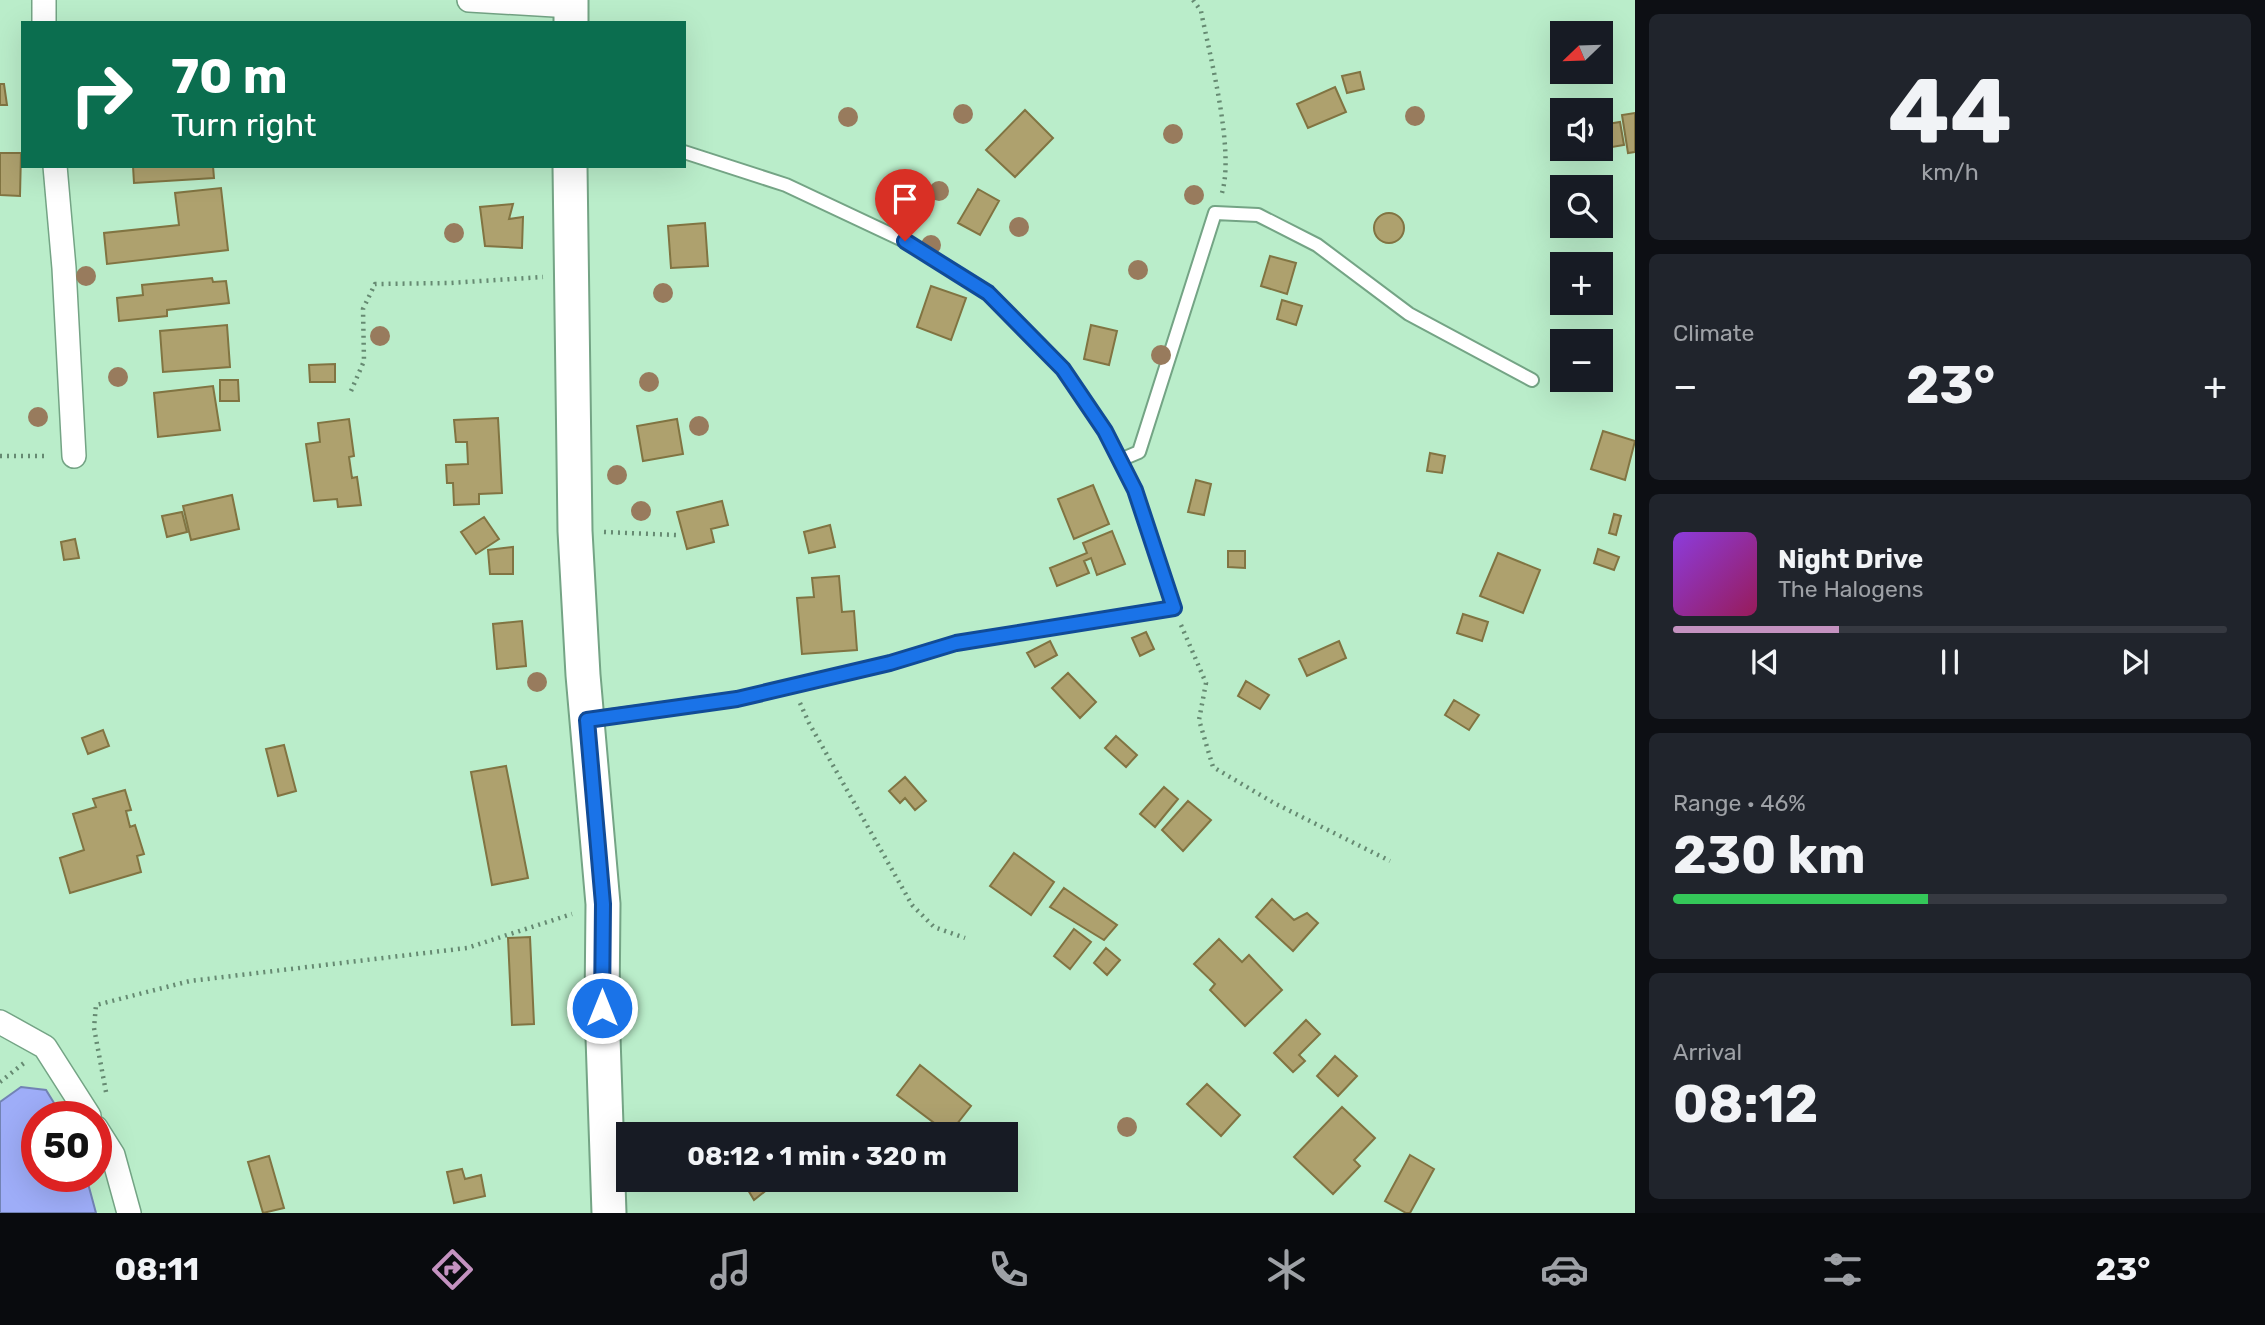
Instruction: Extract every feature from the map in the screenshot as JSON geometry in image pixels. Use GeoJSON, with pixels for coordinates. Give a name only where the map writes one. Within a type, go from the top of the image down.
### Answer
{"type":"FeatureCollection","features":[{"type":"Feature","properties":{"kind":"main road"},"geometry":{"type":"LineString","coordinates":[[570,168],[575,531],[587,720],[603,904],[602,1008],[609,1213]]}},
{"type":"Feature","properties":{"kind":"street"},"geometry":{"type":"LineString","coordinates":[[44,0],[44,21]]}},
{"type":"Feature","properties":{"kind":"street"},"geometry":{"type":"LineString","coordinates":[[469,0],[571,10]]}},
{"type":"Feature","properties":{"kind":"street"},"geometry":{"type":"LineString","coordinates":[[55,168],[64,268],[74,456]]}},
{"type":"Feature","properties":{"kind":"street"},"geometry":{"type":"LineString","coordinates":[[0,1021],[46,1047],[80,1101]]}},
{"type":"Feature","properties":{"kind":"street"},"geometry":{"type":"LineString","coordinates":[[112,1153],[129,1213]]}},
{"type":"Feature","properties":{"kind":"lane"},"geometry":{"type":"LineString","coordinates":[[587,720],[737,699],[890,663],[956,643],[1174,608],[1135,490],[1105,431],[1063,369],[988,293],[905,241],[798,191],[686,153]]}},
{"type":"Feature","properties":{"kind":"lane"},"geometry":{"type":"LineString","coordinates":[[1120,460],[1139,452],[1215,213],[1258,215],[1317,245],[1409,314],[1532,380]]}},
{"type":"Feature","properties":{"kind":"path"},"geometry":{"type":"LineString","coordinates":[[1193,0],[1201,10],[1222,115],[1226,182]]}},
{"type":"Feature","properties":{"kind":"path"},"geometry":{"type":"LineString","coordinates":[[351,391],[364,361],[363,309],[375,284],[450,283],[572,275]]}},
{"type":"Feature","properties":{"kind":"path"},"geometry":{"type":"LineString","coordinates":[[0,456],[74,456]]}},
{"type":"Feature","properties":{"kind":"path"},"geometry":{"type":"LineString","coordinates":[[575,531],[676,535]]}},
{"type":"Feature","properties":{"kind":"path"},"geometry":{"type":"LineString","coordinates":[[1174,608],[1206,683],[1199,720],[1213,767],[1273,803],[1390,861]]}},
{"type":"Feature","properties":{"kind":"path"},"geometry":{"type":"LineString","coordinates":[[793,686],[809,723],[912,905],[934,927],[965,938]]}},
{"type":"Feature","properties":{"kind":"path"},"geometry":{"type":"LineString","coordinates":[[108,1100],[93,1028],[96,1005],[190,981],[467,948],[603,904]]}},
{"type":"Feature","properties":{"kind":"water"},"geometry":{"type":"Polygon","coordinates":[[[21,1087],[46,1090],[53,1101],[21,1101],[21,1192],[90,1192],[96,1213],[0,1213],[0,1102],[21,1087]]]}},
{"type":"Feature","properties":{"kind":"building"},"geometry":{"type":"Polygon","coordinates":[[[1360,72],[1364,89],[1347,93],[1342,76],[1360,72]]]}},
{"type":"Feature","properties":{"kind":"building"},"geometry":{"type":"Polygon","coordinates":[[[0,84],[4,84],[7,105],[0,105],[0,84]]]}},
{"type":"Feature","properties":{"kind":"building"},"geometry":{"type":"Polygon","coordinates":[[[1335,87],[1346,112],[1308,128],[1297,104],[1335,87]]]}},
{"type":"Feature","properties":{"kind":"building"},"geometry":{"type":"Polygon","coordinates":[[[1025,110],[1053,138],[1015,177],[986,150],[1025,110]]]}},
{"type":"Feature","properties":{"kind":"building"},"geometry":{"type":"Polygon","coordinates":[[[1635,113],[1635,152],[1628,153],[1622,115],[1635,113]]]}},
{"type":"Feature","properties":{"kind":"building"},"geometry":{"type":"Polygon","coordinates":[[[1620,122],[1624,145],[1613,147],[1613,123],[1620,122]]]}},
{"type":"Feature","properties":{"kind":"building"},"geometry":{"type":"Polygon","coordinates":[[[0,153],[21,153],[20,196],[0,195],[0,153]]]}},
{"type":"Feature","properties":{"kind":"building"},"geometry":{"type":"Polygon","coordinates":[[[133,168],[213,168],[214,178],[134,183],[133,168]]]}},
{"type":"Feature","properties":{"kind":"building"},"geometry":{"type":"Polygon","coordinates":[[[221,188],[228,250],[107,264],[104,233],[179,225],[175,193],[221,188]]]}},
{"type":"Feature","properties":{"kind":"building"},"geometry":{"type":"Polygon","coordinates":[[[978,189],[999,201],[980,235],[958,223],[978,189]]]}},
{"type":"Feature","properties":{"kind":"building"},"geometry":{"type":"Polygon","coordinates":[[[513,204],[509,219],[523,217],[522,248],[485,246],[480,207],[513,204]]]}},
{"type":"Feature","properties":{"kind":"building"},"geometry":{"type":"Polygon","coordinates":[[[1389,213],[1400,217],[1404,228],[1400,239],[1389,243],[1378,239],[1374,228],[1378,217],[1389,213]]]}},
{"type":"Feature","properties":{"kind":"building"},"geometry":{"type":"Polygon","coordinates":[[[705,223],[708,266],[671,268],[668,226],[705,223]]]}},
{"type":"Feature","properties":{"kind":"building"},"geometry":{"type":"Polygon","coordinates":[[[1270,256],[1296,263],[1287,294],[1261,286],[1270,256]]]}},
{"type":"Feature","properties":{"kind":"building"},"geometry":{"type":"Polygon","coordinates":[[[212,278],[213,282],[226,281],[229,303],[167,310],[167,316],[119,321],[117,298],[143,295],[142,285],[212,278]]]}},
{"type":"Feature","properties":{"kind":"building"},"geometry":{"type":"Polygon","coordinates":[[[931,286],[966,298],[951,340],[917,327],[931,286]]]}},
{"type":"Feature","properties":{"kind":"building"},"geometry":{"type":"Polygon","coordinates":[[[1282,300],[1302,306],[1296,325],[1277,319],[1282,300]]]}},
{"type":"Feature","properties":{"kind":"building"},"geometry":{"type":"Polygon","coordinates":[[[227,325],[230,367],[163,372],[160,331],[227,325]]]}},
{"type":"Feature","properties":{"kind":"building"},"geometry":{"type":"Polygon","coordinates":[[[1091,325],[1117,331],[1109,365],[1084,359],[1091,325]]]}},
{"type":"Feature","properties":{"kind":"building"},"geometry":{"type":"Polygon","coordinates":[[[335,364],[335,382],[310,382],[309,365],[335,364]]]}},
{"type":"Feature","properties":{"kind":"building"},"geometry":{"type":"Polygon","coordinates":[[[220,380],[238,380],[239,401],[220,401],[220,380]]]}},
{"type":"Feature","properties":{"kind":"building"},"geometry":{"type":"Polygon","coordinates":[[[213,386],[220,430],[158,437],[154,393],[213,386]]]}},
{"type":"Feature","properties":{"kind":"building"},"geometry":{"type":"Polygon","coordinates":[[[498,418],[502,493],[479,494],[479,504],[454,505],[453,483],[447,483],[446,465],[468,464],[467,442],[456,442],[454,420],[498,418]]]}},
{"type":"Feature","properties":{"kind":"building"},"geometry":{"type":"Polygon","coordinates":[[[349,419],[354,456],[349,457],[352,478],[357,477],[361,505],[338,507],[337,499],[314,501],[306,444],[320,442],[318,423],[349,419]]]}},
{"type":"Feature","properties":{"kind":"building"},"geometry":{"type":"Polygon","coordinates":[[[677,419],[683,454],[643,461],[637,426],[677,419]]]}},
{"type":"Feature","properties":{"kind":"building"},"geometry":{"type":"Polygon","coordinates":[[[1603,431],[1635,441],[1625,480],[1591,469],[1603,431]]]}},
{"type":"Feature","properties":{"kind":"building"},"geometry":{"type":"Polygon","coordinates":[[[1430,453],[1445,456],[1442,473],[1427,471],[1430,453]]]}},
{"type":"Feature","properties":{"kind":"building"},"geometry":{"type":"Polygon","coordinates":[[[1196,480],[1211,484],[1204,515],[1188,512],[1196,480]]]}},
{"type":"Feature","properties":{"kind":"building"},"geometry":{"type":"Polygon","coordinates":[[[1093,485],[1109,524],[1074,539],[1058,499],[1093,485]]]}},
{"type":"Feature","properties":{"kind":"building"},"geometry":{"type":"Polygon","coordinates":[[[232,495],[239,529],[191,540],[183,506],[232,495]]]}},
{"type":"Feature","properties":{"kind":"building"},"geometry":{"type":"Polygon","coordinates":[[[722,501],[728,525],[711,529],[714,542],[687,549],[677,512],[722,501]]]}},
{"type":"Feature","properties":{"kind":"building"},"geometry":{"type":"Polygon","coordinates":[[[182,512],[187,532],[167,537],[162,516],[182,512]]]}},
{"type":"Feature","properties":{"kind":"building"},"geometry":{"type":"Polygon","coordinates":[[[1614,514],[1621,516],[1616,535],[1609,533],[1614,514]]]}},
{"type":"Feature","properties":{"kind":"building"},"geometry":{"type":"Polygon","coordinates":[[[484,517],[499,539],[476,554],[461,532],[484,517]]]}},
{"type":"Feature","properties":{"kind":"building"},"geometry":{"type":"Polygon","coordinates":[[[830,525],[835,547],[809,553],[804,532],[830,525]]]}},
{"type":"Feature","properties":{"kind":"building"},"geometry":{"type":"Polygon","coordinates":[[[1112,531],[1125,564],[1097,575],[1091,558],[1084,561],[1089,573],[1057,586],[1050,568],[1087,553],[1083,543],[1112,531]]]}},
{"type":"Feature","properties":{"kind":"building"},"geometry":{"type":"Polygon","coordinates":[[[75,539],[79,558],[64,560],[61,542],[75,539]]]}},
{"type":"Feature","properties":{"kind":"building"},"geometry":{"type":"Polygon","coordinates":[[[513,547],[513,574],[490,574],[488,550],[513,547]]]}},
{"type":"Feature","properties":{"kind":"building"},"geometry":{"type":"Polygon","coordinates":[[[1598,549],[1619,557],[1614,570],[1594,563],[1598,549]]]}},
{"type":"Feature","properties":{"kind":"building"},"geometry":{"type":"Polygon","coordinates":[[[1228,551],[1245,551],[1245,568],[1228,567],[1228,551]]]}},
{"type":"Feature","properties":{"kind":"building"},"geometry":{"type":"Polygon","coordinates":[[[1498,553],[1540,570],[1523,613],[1480,596],[1498,553]]]}},
{"type":"Feature","properties":{"kind":"building"},"geometry":{"type":"Polygon","coordinates":[[[839,576],[842,612],[854,611],[857,650],[802,654],[797,598],[814,597],[812,578],[839,576]]]}},
{"type":"Feature","properties":{"kind":"building"},"geometry":{"type":"Polygon","coordinates":[[[1463,614],[1488,622],[1482,641],[1457,633],[1463,614]]]}},
{"type":"Feature","properties":{"kind":"building"},"geometry":{"type":"Polygon","coordinates":[[[522,621],[526,666],[497,669],[493,624],[522,621]]]}},
{"type":"Feature","properties":{"kind":"building"},"geometry":{"type":"Polygon","coordinates":[[[1146,632],[1154,649],[1140,656],[1132,638],[1146,632]]]}},
{"type":"Feature","properties":{"kind":"building"},"geometry":{"type":"Polygon","coordinates":[[[1050,641],[1057,655],[1035,667],[1027,653],[1050,641]]]}},
{"type":"Feature","properties":{"kind":"building"},"geometry":{"type":"Polygon","coordinates":[[[1339,641],[1346,658],[1307,676],[1299,659],[1339,641]]]}},
{"type":"Feature","properties":{"kind":"building"},"geometry":{"type":"Polygon","coordinates":[[[1068,673],[1096,702],[1080,718],[1052,688],[1068,673]]]}},
{"type":"Feature","properties":{"kind":"building"},"geometry":{"type":"Polygon","coordinates":[[[1246,681],[1269,695],[1260,709],[1238,696],[1246,681]]]}},
{"type":"Feature","properties":{"kind":"building"},"geometry":{"type":"Polygon","coordinates":[[[1454,700],[1479,715],[1469,730],[1445,715],[1454,700]]]}},
{"type":"Feature","properties":{"kind":"building"},"geometry":{"type":"Polygon","coordinates":[[[103,730],[109,746],[88,754],[82,738],[103,730]]]}},
{"type":"Feature","properties":{"kind":"building"},"geometry":{"type":"Polygon","coordinates":[[[1116,736],[1137,755],[1126,767],[1105,748],[1116,736]]]}},
{"type":"Feature","properties":{"kind":"building"},"geometry":{"type":"Polygon","coordinates":[[[284,745],[296,791],[278,796],[266,749],[284,745]]]}},
{"type":"Feature","properties":{"kind":"building"},"geometry":{"type":"Polygon","coordinates":[[[506,766],[528,878],[492,885],[471,772],[506,766]]]}},
{"type":"Feature","properties":{"kind":"building"},"geometry":{"type":"Polygon","coordinates":[[[905,777],[926,801],[915,810],[905,798],[900,803],[889,791],[905,777]]]}},
{"type":"Feature","properties":{"kind":"building"},"geometry":{"type":"Polygon","coordinates":[[[1164,787],[1178,799],[1155,827],[1140,814],[1164,787]]]}},
{"type":"Feature","properties":{"kind":"building"},"geometry":{"type":"Polygon","coordinates":[[[125,790],[131,810],[126,811],[130,827],[135,825],[144,854],[137,856],[141,872],[70,893],[60,858],[84,850],[73,814],[96,807],[93,799],[125,790]]]}},
{"type":"Feature","properties":{"kind":"building"},"geometry":{"type":"Polygon","coordinates":[[[1188,801],[1211,820],[1183,851],[1162,830],[1188,801]]]}},
{"type":"Feature","properties":{"kind":"building"},"geometry":{"type":"Polygon","coordinates":[[[1014,853],[1054,882],[1031,915],[990,886],[1014,853]]]}},
{"type":"Feature","properties":{"kind":"building"},"geometry":{"type":"Polygon","coordinates":[[[1064,888],[1117,925],[1104,940],[1050,907],[1064,888]]]}},
{"type":"Feature","properties":{"kind":"building"},"geometry":{"type":"Polygon","coordinates":[[[1272,899],[1294,920],[1307,913],[1318,923],[1293,951],[1256,917],[1272,899]]]}},
{"type":"Feature","properties":{"kind":"building"},"geometry":{"type":"Polygon","coordinates":[[[1074,929],[1091,942],[1070,969],[1054,956],[1074,929]]]}},
{"type":"Feature","properties":{"kind":"building"},"geometry":{"type":"Polygon","coordinates":[[[530,937],[534,1024],[512,1025],[508,938],[530,937]]]}},
{"type":"Feature","properties":{"kind":"building"},"geometry":{"type":"Polygon","coordinates":[[[1219,939],[1242,962],[1249,955],[1282,990],[1245,1026],[1210,990],[1215,984],[1194,964],[1219,939]]]}},
{"type":"Feature","properties":{"kind":"building"},"geometry":{"type":"Polygon","coordinates":[[[1106,948],[1120,960],[1107,975],[1094,963],[1106,948]]]}},
{"type":"Feature","properties":{"kind":"building"},"geometry":{"type":"Polygon","coordinates":[[[1306,1020],[1320,1034],[1299,1055],[1305,1061],[1293,1072],[1274,1053],[1306,1020]]]}},
{"type":"Feature","properties":{"kind":"building"},"geometry":{"type":"Polygon","coordinates":[[[1335,1056],[1357,1076],[1338,1096],[1317,1076],[1335,1056]]]}},
{"type":"Feature","properties":{"kind":"building"},"geometry":{"type":"Polygon","coordinates":[[[920,1065],[971,1106],[958,1122],[933,1122],[897,1095],[920,1065]]]}},
{"type":"Feature","properties":{"kind":"building"},"geometry":{"type":"Polygon","coordinates":[[[1207,1084],[1240,1115],[1221,1136],[1187,1104],[1207,1084]]]}},
{"type":"Feature","properties":{"kind":"building"},"geometry":{"type":"Polygon","coordinates":[[[1342,1107],[1375,1138],[1354,1160],[1360,1166],[1333,1194],[1294,1157],[1342,1107]]]}},
{"type":"Feature","properties":{"kind":"building"},"geometry":{"type":"Polygon","coordinates":[[[1410,1155],[1434,1169],[1410,1213],[1406,1213],[1385,1201],[1410,1155]]]}},
{"type":"Feature","properties":{"kind":"building"},"geometry":{"type":"Polygon","coordinates":[[[269,1156],[284,1208],[263,1213],[248,1162],[269,1156]]]}},
{"type":"Feature","properties":{"kind":"building"},"geometry":{"type":"Polygon","coordinates":[[[462,1169],[465,1179],[481,1175],[485,1196],[454,1203],[447,1172],[462,1169]]]}},
{"type":"Feature","properties":{"kind":"building"},"geometry":{"type":"Polygon","coordinates":[[[749,1192],[764,1192],[754,1200],[749,1192]]]}},
{"type":"Feature","properties":{"kind":"route"},"geometry":{"type":"LineString","coordinates":[[602,1008],[603,904],[587,720],[737,699],[890,663],[956,643],[1174,608],[1135,490],[1105,431],[1063,369],[988,293],[905,241]]}}]}
